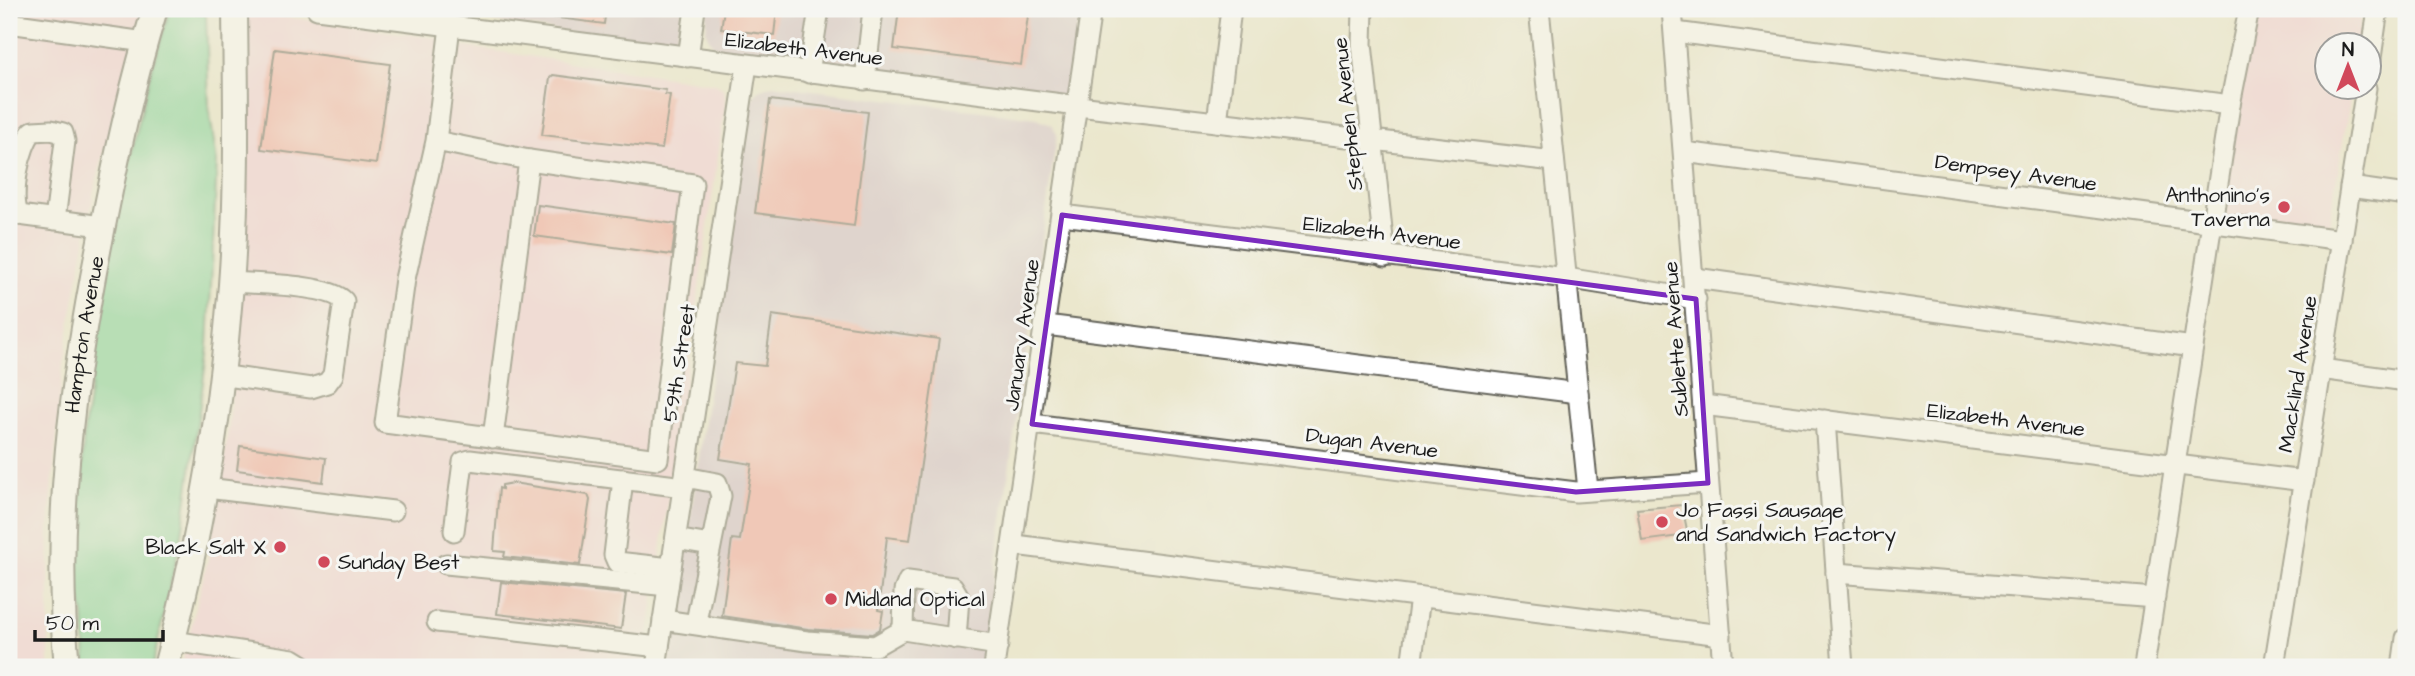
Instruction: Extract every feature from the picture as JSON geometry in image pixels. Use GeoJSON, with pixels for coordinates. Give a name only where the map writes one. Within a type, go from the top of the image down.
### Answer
{"type":"FeatureCollection","features":[{"type":"Feature","properties":{"kind":"main road","name":"Hampton Avenue"},"geometry":{"type":"LineString","coordinates":[[67,667],[63,624],[65,454],[75,374],[112,174],[155,9]]}},
{"type":"Feature","properties":{"kind":"main road"},"geometry":{"type":"LineString","coordinates":[[166,667],[207,488],[232,282],[236,163],[235,9]]}},
{"type":"Feature","properties":{"kind":"street","name":"Elizabeth Avenue"},"geometry":{"type":"LineString","coordinates":[[317,9],[430,16],[450,26],[809,73],[1554,161]]}},
{"type":"Feature","properties":{"kind":"street"},"geometry":{"type":"LineString","coordinates":[[688,57],[695,9]]}},
{"type":"Feature","properties":{"kind":"street"},"geometry":{"type":"LineString","coordinates":[[809,73],[820,9]]}},
{"type":"Feature","properties":{"kind":"street"},"geometry":{"type":"LineString","coordinates":[[864,80],[873,9]]}},
{"type":"Feature","properties":{"kind":"street","name":"January Avenue"},"geometry":{"type":"LineString","coordinates":[[994,667],[1015,545],[1091,9]]}},
{"type":"Feature","properties":{"kind":"street"},"geometry":{"type":"LineString","coordinates":[[1217,122],[1231,9]]}},
{"type":"Feature","properties":{"kind":"street","name":"Stephen Avenue"},"geometry":{"type":"LineString","coordinates":[[1363,9],[1362,44],[1385,257]]}},
{"type":"Feature","properties":{"kind":"street"},"geometry":{"type":"LineString","coordinates":[[1539,9],[1588,490]]}},
{"type":"Feature","properties":{"kind":"street","name":"Sublette Avenue"},"geometry":{"type":"LineString","coordinates":[[1672,9],[1695,278],[1723,667]]}},
{"type":"Feature","properties":{"kind":"street"},"geometry":{"type":"LineString","coordinates":[[2144,667],[2230,105],[2249,9]]}},
{"type":"Feature","properties":{"kind":"street"},"geometry":{"type":"LineString","coordinates":[[2375,32],[2378,9]]}},
{"type":"Feature","properties":{"kind":"street"},"geometry":{"type":"LineString","coordinates":[[9,23],[145,42]]}},
{"type":"Feature","properties":{"kind":"street"},"geometry":{"type":"LineString","coordinates":[[436,141],[529,160],[693,184],[658,459],[385,423],[405,279],[436,141],[450,26]]}},
{"type":"Feature","properties":{"kind":"street"},"geometry":{"type":"LineString","coordinates":[[1675,32],[2230,105]]}},
{"type":"Feature","properties":{"kind":"street","name":"59th Street"},"geometry":{"type":"LineString","coordinates":[[656,667],[747,65]]}},
{"type":"Feature","properties":{"kind":"street","name":"Macklind Avenue"},"geometry":{"type":"LineString","coordinates":[[2274,667],[2364,102]]}},
{"type":"Feature","properties":{"kind":"street"},"geometry":{"type":"LineString","coordinates":[[55,219],[65,155],[64,133],[33,131],[24,140],[15,207],[19,215],[103,226]]}},
{"type":"Feature","properties":{"kind":"street","name":"Dempsey Avenue"},"geometry":{"type":"LineString","coordinates":[[1685,152],[2342,240]]}},
{"type":"Feature","properties":{"kind":"street"},"geometry":{"type":"LineString","coordinates":[[493,438],[529,160]]}},
{"type":"Feature","properties":{"kind":"street"},"geometry":{"type":"LineString","coordinates":[[2350,187],[2406,195]]}},
{"type":"Feature","properties":{"kind":"street","name":"Elizabeth Avenue"},"geometry":{"type":"LineString","coordinates":[[1062,215],[1566,278],[1696,299]]}},
{"type":"Feature","properties":{"kind":"street"},"geometry":{"type":"LineString","coordinates":[[1695,278],[2193,347]]}},
{"type":"Feature","properties":{"kind":"street"},"geometry":{"type":"LineString","coordinates":[[220,375],[311,388],[327,383],[333,375],[344,301],[338,295],[323,291],[232,282]]}},
{"type":"Feature","properties":{"kind":"street"},"geometry":{"type":"LineString","coordinates":[[678,299],[711,303]]}},
{"type":"Feature","properties":{"kind":"street"},"geometry":{"type":"LineString","coordinates":[[1046,325],[1578,393]]}},
{"type":"Feature","properties":{"kind":"street"},"geometry":{"type":"LineString","coordinates":[[2321,369],[2406,381]]}},
{"type":"Feature","properties":{"kind":"street"},"geometry":{"type":"LineString","coordinates":[[667,378],[699,382]]}},
{"type":"Feature","properties":{"kind":"street","name":"Elizabeth Avenue"},"geometry":{"type":"LineString","coordinates":[[1703,405],[2304,481]]}},
{"type":"Feature","properties":{"kind":"street"},"geometry":{"type":"LineString","coordinates":[[1825,420],[1843,667]]}},
{"type":"Feature","properties":{"kind":"street","name":"Dugan Avenue"},"geometry":{"type":"LineString","coordinates":[[1032,424],[1576,492],[1708,482]]}},
{"type":"Feature","properties":{"kind":"street"},"geometry":{"type":"LineString","coordinates":[[454,531],[463,462],[470,460],[623,479],[716,483],[721,496],[697,617],[704,626]]}},
{"type":"Feature","properties":{"kind":"street"},"geometry":{"type":"LineString","coordinates":[[623,479],[614,555],[617,562],[670,577]]}},
{"type":"Feature","properties":{"kind":"street"},"geometry":{"type":"LineString","coordinates":[[207,488],[393,511]]}},
{"type":"Feature","properties":{"kind":"street"},"geometry":{"type":"LineString","coordinates":[[676,539],[710,545]]}},
{"type":"Feature","properties":{"kind":"street"},"geometry":{"type":"LineString","coordinates":[[1015,545],[1721,635]]}},
{"type":"Feature","properties":{"kind":"street"},"geometry":{"type":"LineString","coordinates":[[446,564],[670,577]]}},
{"type":"Feature","properties":{"kind":"street"},"geometry":{"type":"LineString","coordinates":[[1836,573],[2155,598]]}},
{"type":"Feature","properties":{"kind":"street"},"geometry":{"type":"LineString","coordinates":[[903,630],[904,591],[908,580],[953,587],[960,597],[956,639]]}},
{"type":"Feature","properties":{"kind":"street"},"geometry":{"type":"LineString","coordinates":[[1411,667],[1420,597]]}},
{"type":"Feature","properties":{"kind":"street"},"geometry":{"type":"LineString","coordinates":[[663,620],[807,641],[875,646],[903,630],[998,645]]}},
{"type":"Feature","properties":{"kind":"street"},"geometry":{"type":"LineString","coordinates":[[437,622],[659,647]]}},
{"type":"Feature","properties":{"kind":"street"},"geometry":{"type":"LineString","coordinates":[[2402,667],[2406,638]]}},
{"type":"Feature","properties":{"kind":"street"},"geometry":{"type":"LineString","coordinates":[[173,641],[293,659],[306,667]]}},
{"type":"Feature","properties":{"kind":"highlighted area"},"geometry":{"type":"Polygon","coordinates":[[[1062,215],[1696,299],[1708,483],[1576,492],[1032,424],[1062,215]]]}},
{"type":"Feature","properties":{"kind":"shaded area"},"geometry":{"type":"Polygon","coordinates":[[[9,9],[144,9],[95,186],[63,363],[49,528],[49,667],[9,667],[9,9]]]}},
{"type":"Feature","properties":{"kind":"shaded area"},"geometry":{"type":"Polygon","coordinates":[[[423,9],[683,9],[676,37],[664,43],[649,44],[423,12],[423,9]]]}},
{"type":"Feature","properties":{"kind":"shaded area"},"geometry":{"type":"Polygon","coordinates":[[[707,9],[1080,9],[1068,97],[725,52],[713,45],[706,32],[707,9]]]}},
{"type":"Feature","properties":{"kind":"shaded area"},"geometry":{"type":"Polygon","coordinates":[[[2256,9],[2357,9],[2361,12],[2360,32],[2314,32],[2314,102],[2350,102],[2329,224],[2325,229],[2219,216],[2256,9]]]}},
{"type":"Feature","properties":{"kind":"shaded area"},"geometry":{"type":"Polygon","coordinates":[[[258,13],[443,39],[460,46],[715,84],[724,89],[726,102],[644,667],[181,667],[208,558],[229,424],[246,207],[245,23],[249,14],[258,13]]]}},
{"type":"Feature","properties":{"kind":"shaded area"},"geometry":{"type":"Polygon","coordinates":[[[772,85],[1037,118],[1051,124],[1057,134],[981,667],[669,667],[750,101],[759,90],[772,85]]]}},
{"type":"Feature","properties":{"kind":"green space"},"geometry":{"type":"Polygon","coordinates":[[[170,9],[189,9],[206,15],[209,108],[217,162],[208,347],[182,534],[152,667],[86,667],[84,616],[75,569],[84,430],[117,214],[150,75],[170,9]]]}},
{"type":"Feature","properties":{"kind":"building"},"geometry":{"type":"Polygon","coordinates":[[[551,9],[606,9],[604,24],[550,17],[551,9]]]}},
{"type":"Feature","properties":{"kind":"building"},"geometry":{"type":"Polygon","coordinates":[[[724,9],[777,9],[774,35],[721,29],[724,9]]]}},
{"type":"Feature","properties":{"kind":"building"},"geometry":{"type":"Polygon","coordinates":[[[899,9],[1029,9],[1021,65],[894,49],[899,9]]]}},
{"type":"Feature","properties":{"kind":"building"},"geometry":{"type":"Polygon","coordinates":[[[275,49],[390,64],[376,164],[261,149],[275,49]]]}},
{"type":"Feature","properties":{"kind":"building"},"geometry":{"type":"Polygon","coordinates":[[[553,75],[666,90],[665,94],[670,95],[662,149],[542,135],[550,78],[553,75]]]}},
{"type":"Feature","properties":{"kind":"building"},"geometry":{"type":"Polygon","coordinates":[[[770,100],[868,112],[854,226],[755,213],[770,100]]]}},
{"type":"Feature","properties":{"kind":"building"},"geometry":{"type":"Polygon","coordinates":[[[538,205],[676,224],[672,255],[534,236],[538,205]]]}},
{"type":"Feature","properties":{"kind":"building"},"geometry":{"type":"Polygon","coordinates":[[[772,315],[939,339],[910,540],[887,537],[878,610],[883,611],[880,629],[872,634],[808,629],[722,616],[732,539],[740,540],[752,464],[720,459],[735,363],[765,366],[772,315]]]}},
{"type":"Feature","properties":{"kind":"building"},"geometry":{"type":"Polygon","coordinates":[[[240,446],[326,458],[323,482],[237,470],[240,446]]]}},
{"type":"Feature","properties":{"kind":"building"},"geometry":{"type":"Polygon","coordinates":[[[513,483],[588,495],[590,500],[580,565],[504,557],[505,552],[494,551],[499,488],[513,483]]]}},
{"type":"Feature","properties":{"kind":"building","name":"Jo Fassi Sausage and Sandwich Factory"},"geometry":{"type":"Polygon","coordinates":[[[1682,505],[1688,535],[1642,541],[1637,509],[1682,505]]]}},
{"type":"Feature","properties":{"kind":"building"},"geometry":{"type":"Polygon","coordinates":[[[501,582],[626,594],[621,629],[497,614],[501,582]]]}},
{"type":"Feature","properties":{"kind":"place","name":"Anthonino's Taverna"},"geometry":{"type":"Point","coordinates":[2284,207]}},
{"type":"Feature","properties":{"kind":"place","name":"Jo Fassi Sausage and Sandwich Factory"},"geometry":{"type":"Point","coordinates":[1662,522]}},
{"type":"Feature","properties":{"kind":"place","name":"Black Salt X"},"geometry":{"type":"Point","coordinates":[280,547]}},
{"type":"Feature","properties":{"kind":"place","name":"Sunday Best"},"geometry":{"type":"Point","coordinates":[324,562]}},
{"type":"Feature","properties":{"kind":"place","name":"Midland Optical"},"geometry":{"type":"Point","coordinates":[831,599]}}]}
